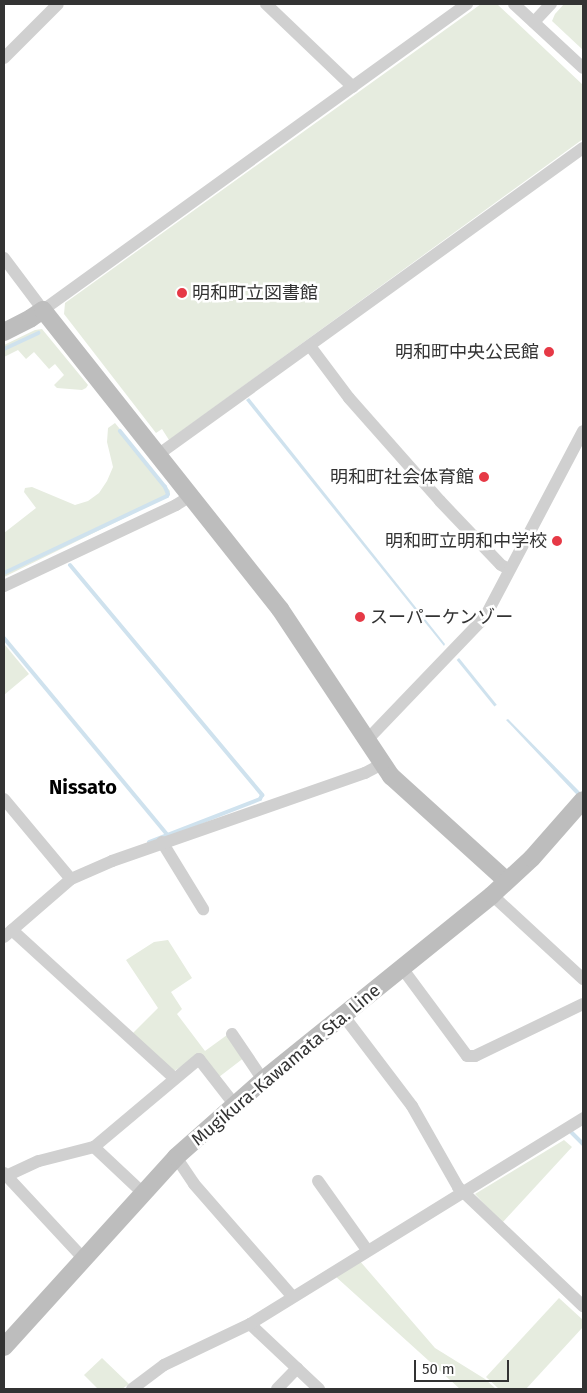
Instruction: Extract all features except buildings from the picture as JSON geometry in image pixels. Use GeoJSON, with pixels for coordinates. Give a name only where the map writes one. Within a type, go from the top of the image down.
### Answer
{"type":"FeatureCollection","features":[{"type":"Feature","properties":{"kind":"main road"},"geometry":{"type":"LineString","coordinates":[[4,332],[43,310],[192,495],[294,628],[382,764],[406,791],[507,881]]}},
{"type":"Feature","properties":{"kind":"main road","name":"Mugikura-Kawamata Sta. Line"},"geometry":{"type":"LineString","coordinates":[[4,1347],[176,1157],[234,1104],[492,895],[549,840],[583,800]]}},
{"type":"Feature","properties":{"kind":"street"},"geometry":{"type":"LineString","coordinates":[[4,58],[58,4]]}},
{"type":"Feature","properties":{"kind":"street"},"geometry":{"type":"LineString","coordinates":[[266,4],[353,87]]}},
{"type":"Feature","properties":{"kind":"street"},"geometry":{"type":"LineString","coordinates":[[4,258],[43,310],[467,4]]}},
{"type":"Feature","properties":{"kind":"street"},"geometry":{"type":"LineString","coordinates":[[514,4],[583,68]]}},
{"type":"Feature","properties":{"kind":"street"},"geometry":{"type":"LineString","coordinates":[[534,22],[551,4]]}},
{"type":"Feature","properties":{"kind":"street"},"geometry":{"type":"LineString","coordinates":[[158,454],[583,148]]}},
{"type":"Feature","properties":{"kind":"street"},"geometry":{"type":"LineString","coordinates":[[310,346],[348,398],[501,565],[509,569]]}},
{"type":"Feature","properties":{"kind":"street"},"geometry":{"type":"LineString","coordinates":[[366,741],[485,617],[583,431]]}},
{"type":"Feature","properties":{"kind":"street"},"geometry":{"type":"LineString","coordinates":[[4,586],[176,505],[192,495]]}},
{"type":"Feature","properties":{"kind":"street"},"geometry":{"type":"LineString","coordinates":[[174,1078],[8,933],[71,879],[162,842],[365,773],[382,764]]}},
{"type":"Feature","properties":{"kind":"street"},"geometry":{"type":"LineString","coordinates":[[4,799],[71,879]]}},
{"type":"Feature","properties":{"kind":"street"},"geometry":{"type":"LineString","coordinates":[[162,842],[203,909]]}},
{"type":"Feature","properties":{"kind":"street"},"geometry":{"type":"LineString","coordinates":[[492,895],[583,979]]}},
{"type":"Feature","properties":{"kind":"street"},"geometry":{"type":"LineString","coordinates":[[402,968],[467,1056],[475,1056],[583,1004]]}},
{"type":"Feature","properties":{"kind":"street"},"geometry":{"type":"LineString","coordinates":[[343,1015],[412,1106],[463,1192],[583,1306]]}},
{"type":"Feature","properties":{"kind":"street"},"geometry":{"type":"LineString","coordinates":[[232,1034],[263,1080]]}},
{"type":"Feature","properties":{"kind":"street"},"geometry":{"type":"LineString","coordinates":[[83,1258],[5,1175],[39,1161],[94,1147],[174,1078],[199,1060],[234,1104]]}},
{"type":"Feature","properties":{"kind":"street"},"geometry":{"type":"LineString","coordinates":[[132,1389],[164,1365],[250,1324],[292,1296],[583,1118]]}},
{"type":"Feature","properties":{"kind":"street"},"geometry":{"type":"LineString","coordinates":[[94,1147],[143,1193]]}},
{"type":"Feature","properties":{"kind":"street"},"geometry":{"type":"LineString","coordinates":[[176,1157],[194,1184],[292,1296]]}},
{"type":"Feature","properties":{"kind":"street"},"geometry":{"type":"LineString","coordinates":[[318,1181],[367,1250]]}},
{"type":"Feature","properties":{"kind":"street"},"geometry":{"type":"LineString","coordinates":[[250,1324],[319,1389]]}},
{"type":"Feature","properties":{"kind":"street"},"geometry":{"type":"LineString","coordinates":[[277,1389],[297,1368]]}},
{"type":"Feature","properties":{"kind":"shaded area"},"geometry":{"type":"Polygon","coordinates":[[[481,4],[497,4],[583,85],[583,139],[169,440],[162,429],[156,433],[64,314],[65,303],[481,4]]]}},
{"type":"Feature","properties":{"kind":"shaded area"},"geometry":{"type":"Polygon","coordinates":[[[564,4],[583,4],[583,50],[552,21],[555,14],[564,4]]]}},
{"type":"Feature","properties":{"kind":"shaded area"},"geometry":{"type":"Polygon","coordinates":[[[42,329],[88,385],[86,388],[82,390],[57,388],[54,385],[64,375],[55,364],[49,369],[34,352],[26,359],[18,350],[4,357],[4,345],[35,330],[42,329]]]}},
{"type":"Feature","properties":{"kind":"shaded area"},"geometry":{"type":"Polygon","coordinates":[[[115,423],[170,491],[169,496],[4,577],[4,533],[36,508],[24,492],[25,488],[32,487],[75,505],[88,501],[99,493],[113,467],[107,442],[108,428],[115,423]]]}},
{"type":"Feature","properties":{"kind":"shaded area"},"geometry":{"type":"Polygon","coordinates":[[[4,646],[29,674],[4,695],[4,646]]]}},
{"type":"Feature","properties":{"kind":"shaded area"},"geometry":{"type":"Polygon","coordinates":[[[168,940],[192,978],[171,992],[182,1009],[177,1014],[205,1051],[227,1035],[245,1057],[219,1077],[201,1054],[174,1071],[132,1034],[158,1008],[126,960],[154,942],[168,940]]]}},
{"type":"Feature","properties":{"kind":"shaded area"},"geometry":{"type":"Polygon","coordinates":[[[564,1140],[572,1147],[502,1223],[475,1194],[564,1140]]]}},
{"type":"Feature","properties":{"kind":"shaded area"},"geometry":{"type":"Polygon","coordinates":[[[359,1260],[435,1348],[485,1379],[496,1389],[460,1389],[335,1276],[359,1260]]]}},
{"type":"Feature","properties":{"kind":"shaded area"},"geometry":{"type":"Polygon","coordinates":[[[559,1298],[583,1320],[583,1327],[526,1389],[499,1389],[486,1377],[559,1298]]]}},
{"type":"Feature","properties":{"kind":"shaded area"},"geometry":{"type":"Polygon","coordinates":[[[102,1358],[129,1384],[122,1389],[98,1389],[84,1375],[102,1358]]]}},
{"type":"Feature","properties":{"kind":"water"},"geometry":{"type":"Polygon","coordinates":[[[249,398],[445,644],[444,646],[246,400],[249,398]]]}},
{"type":"Feature","properties":{"kind":"water"},"geometry":{"type":"Polygon","coordinates":[[[459,658],[497,705],[494,707],[457,660],[459,658]]]}},
{"type":"Feature","properties":{"kind":"water"},"geometry":{"type":"Polygon","coordinates":[[[508,719],[580,792],[577,795],[506,720],[508,719]]]}},
{"type":"Feature","properties":{"kind":"waterway"},"geometry":{"type":"LineString","coordinates":[[4,349],[38,333]]}},
{"type":"Feature","properties":{"kind":"waterway"},"geometry":{"type":"LineString","coordinates":[[4,573],[167,496],[165,487],[120,431]]}},
{"type":"Feature","properties":{"kind":"waterway"},"geometry":{"type":"LineString","coordinates":[[70,565],[262,795],[260,799],[149,842]]}},
{"type":"Feature","properties":{"kind":"waterway"},"geometry":{"type":"LineString","coordinates":[[4,638],[167,834]]}},
{"type":"Feature","properties":{"kind":"waterway"},"geometry":{"type":"LineString","coordinates":[[571,1132],[583,1144]]}},
{"type":"Feature","properties":{"kind":"place","name":"明和町立図書館"},"geometry":{"type":"Point","coordinates":[182,293]}},
{"type":"Feature","properties":{"kind":"place","name":"明和町中央公民館"},"geometry":{"type":"Point","coordinates":[549,352]}},
{"type":"Feature","properties":{"kind":"place","name":"明和町社会体育館"},"geometry":{"type":"Point","coordinates":[484,477]}},
{"type":"Feature","properties":{"kind":"place","name":"明和町立明和中学校"},"geometry":{"type":"Point","coordinates":[557,541]}},
{"type":"Feature","properties":{"kind":"place","name":"スーパーケンゾー"},"geometry":{"type":"Point","coordinates":[360,617]}},
{"type":"Feature","properties":{"kind":"district","name":"Nissato"},"geometry":{"type":"Point","coordinates":[83,787]}}]}
